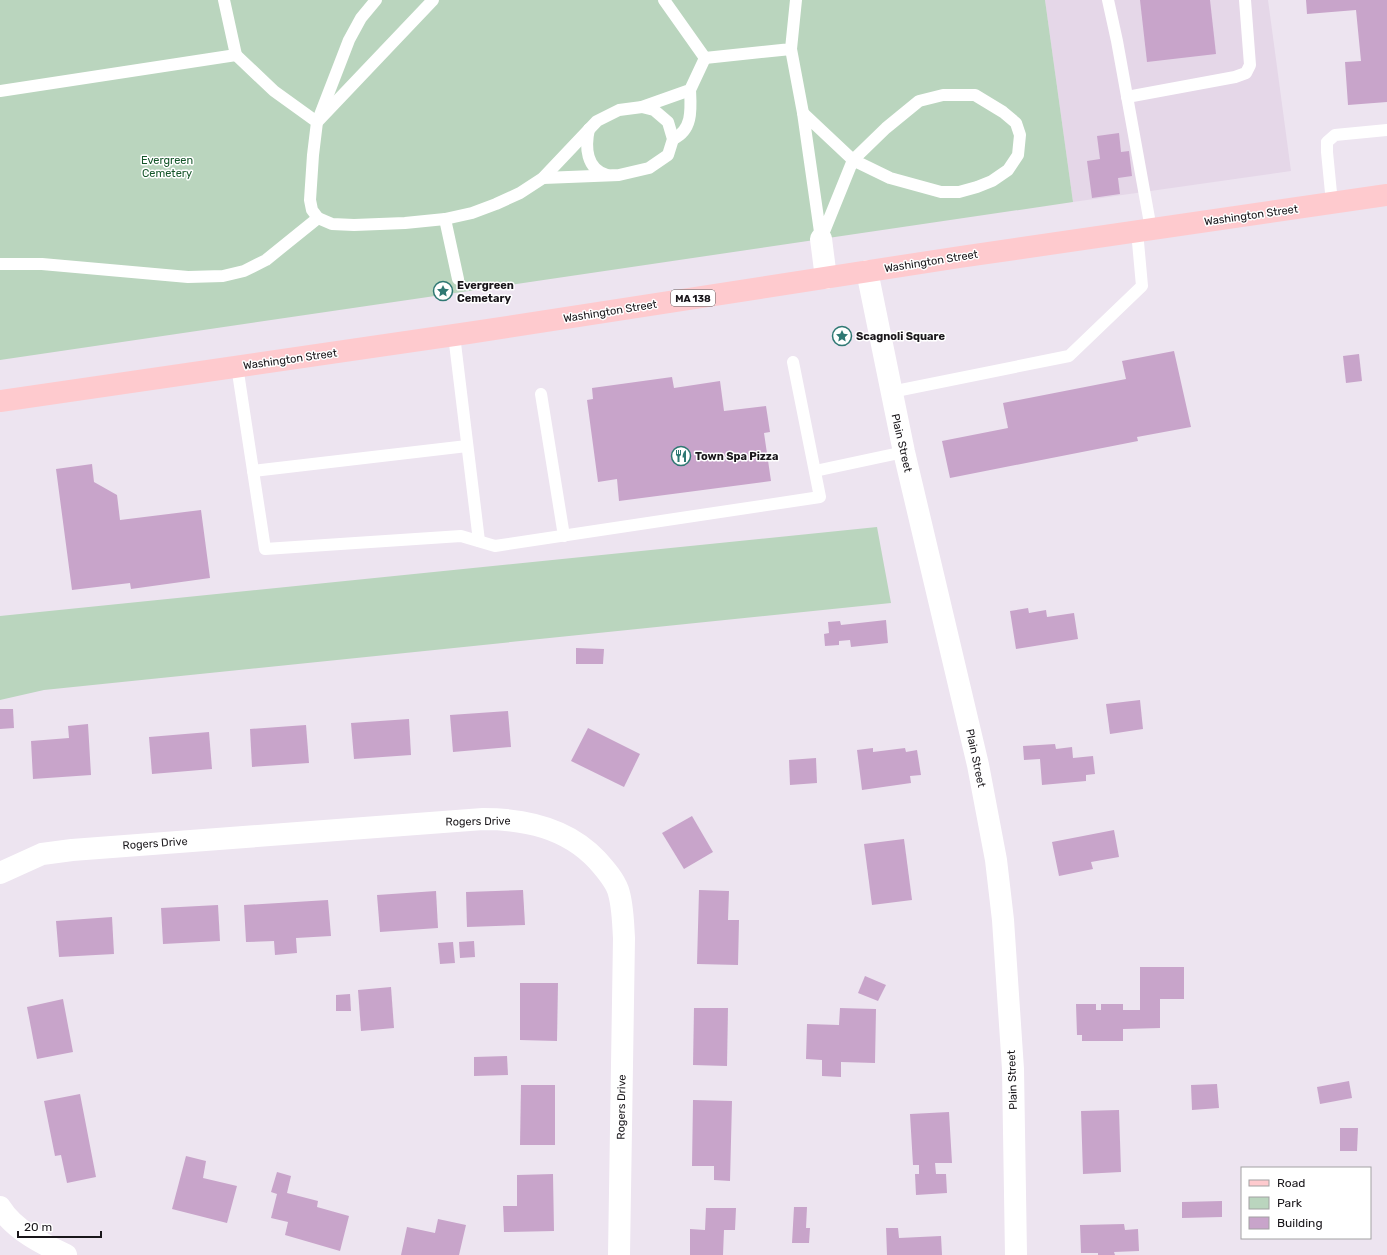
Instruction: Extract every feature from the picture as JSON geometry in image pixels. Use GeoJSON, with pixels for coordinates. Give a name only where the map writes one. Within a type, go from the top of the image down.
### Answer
{"type":"FeatureCollection","features":[{"type":"Feature","properties":{"kind":"main road","name":"Washington Street"},"geometry":{"type":"LineString","coordinates":[[0,401],[454,335],[867,271],[1387,195]]}},
{"type":"Feature","properties":{"kind":"street"},"geometry":{"type":"LineString","coordinates":[[821,239],[826,278]]}},
{"type":"Feature","properties":{"kind":"street","name":"Plain Street"},"geometry":{"type":"LineString","coordinates":[[867,271],[904,452],[978,765],[996,860],[1003,928],[1013,1069],[1016,1255]]}},
{"type":"Feature","properties":{"kind":"street","name":"Rogers Drive"},"geometry":{"type":"LineString","coordinates":[[0,873],[42,854],[72,850],[484,819],[505,819],[527,822],[548,828],[568,837],[587,850],[606,870],[618,890],[622,912],[624,938],[619,1255]]}},
{"type":"Feature","properties":{"kind":"street"},"geometry":{"type":"LineString","coordinates":[[0,1207],[22,1231],[66,1255]]}},
{"type":"Feature","properties":{"kind":"lane"},"geometry":{"type":"LineString","coordinates":[[224,0],[236,55],[274,91],[317,122]]}},
{"type":"Feature","properties":{"kind":"lane"},"geometry":{"type":"LineString","coordinates":[[376,0],[361,18],[349,40],[317,122],[310,200],[312,210],[318,218],[332,224],[354,225],[404,223],[445,219],[472,213],[520,193],[543,178],[597,121],[619,110],[642,107],[690,90]]}},
{"type":"Feature","properties":{"kind":"lane"},"geometry":{"type":"LineString","coordinates":[[317,122],[433,0]]}},
{"type":"Feature","properties":{"kind":"lane"},"geometry":{"type":"LineString","coordinates":[[664,0],[705,58]]}},
{"type":"Feature","properties":{"kind":"lane"},"geometry":{"type":"LineString","coordinates":[[796,0],[791,49],[803,113],[821,239]]}},
{"type":"Feature","properties":{"kind":"lane"},"geometry":{"type":"LineString","coordinates":[[891,392],[1069,356],[1142,286],[1144,230],[1127,97],[1108,0]]}},
{"type":"Feature","properties":{"kind":"lane"},"geometry":{"type":"LineString","coordinates":[[1127,97],[1235,77],[1246,73],[1250,65],[1245,0]]}},
{"type":"Feature","properties":{"kind":"lane"},"geometry":{"type":"LineString","coordinates":[[705,58],[791,49]]}},
{"type":"Feature","properties":{"kind":"lane"},"geometry":{"type":"LineString","coordinates":[[0,91],[236,55]]}},
{"type":"Feature","properties":{"kind":"lane"},"geometry":{"type":"LineString","coordinates":[[673,139],[680,136],[687,126],[691,108],[690,90],[705,58]]}},
{"type":"Feature","properties":{"kind":"lane"},"geometry":{"type":"LineString","coordinates":[[803,113],[853,160],[890,178],[941,192],[959,192],[992,181],[1008,170],[1018,155],[1020,136],[1016,122],[975,96],[943,95],[919,101],[886,128],[853,160],[821,239]]}},
{"type":"Feature","properties":{"kind":"lane"},"geometry":{"type":"LineString","coordinates":[[543,178],[619,175],[649,168],[668,155],[673,139],[668,122],[654,110],[642,107]]}},
{"type":"Feature","properties":{"kind":"lane"},"geometry":{"type":"LineString","coordinates":[[589,129],[587,140],[589,158],[593,166],[602,174],[607,175]]}},
{"type":"Feature","properties":{"kind":"lane"},"geometry":{"type":"LineString","coordinates":[[1332,203],[1327,142],[1335,136],[1387,130]]}},
{"type":"Feature","properties":{"kind":"lane"},"geometry":{"type":"LineString","coordinates":[[0,264],[42,264],[188,277],[223,276],[244,271],[266,260],[318,218]]}},
{"type":"Feature","properties":{"kind":"lane"},"geometry":{"type":"LineString","coordinates":[[445,219],[458,279]]}},
{"type":"Feature","properties":{"kind":"lane"},"geometry":{"type":"LineString","coordinates":[[454,335],[479,541]]}},
{"type":"Feature","properties":{"kind":"lane"},"geometry":{"type":"LineString","coordinates":[[237,366],[265,549],[461,536],[495,546],[820,497],[793,362]]}},
{"type":"Feature","properties":{"kind":"lane"},"geometry":{"type":"LineString","coordinates":[[540,394],[564,536]]}},
{"type":"Feature","properties":{"kind":"lane"},"geometry":{"type":"LineString","coordinates":[[253,471],[467,446]]}},
{"type":"Feature","properties":{"kind":"lane"},"geometry":{"type":"LineString","coordinates":[[815,471],[904,452]]}},
{"type":"Feature","properties":{"kind":"shaded area"},"geometry":{"type":"Polygon","coordinates":[[[1045,0],[1268,0],[1291,171],[1073,202],[1045,0]]]}},
{"type":"Feature","properties":{"kind":"green space","name":"Evergreen Cemetery"},"geometry":{"type":"Polygon","coordinates":[[[0,0],[1045,0],[1073,202],[0,360],[0,0]]]}},
{"type":"Feature","properties":{"kind":"green space"},"geometry":{"type":"Polygon","coordinates":[[[877,527],[891,603],[44,690],[0,700],[0,616],[877,527]]]}},
{"type":"Feature","properties":{"kind":"building"},"geometry":{"type":"Polygon","coordinates":[[[1140,0],[1210,0],[1216,54],[1147,62],[1140,0]]]}},
{"type":"Feature","properties":{"kind":"building"},"geometry":{"type":"Polygon","coordinates":[[[1306,0],[1387,0],[1387,102],[1348,105],[1345,62],[1361,61],[1356,10],[1307,14],[1306,0]]]}},
{"type":"Feature","properties":{"kind":"building"},"geometry":{"type":"Polygon","coordinates":[[[1119,133],[1121,152],[1129,151],[1132,176],[1118,178],[1120,194],[1092,198],[1087,161],[1100,159],[1097,136],[1119,133]]]}},
{"type":"Feature","properties":{"kind":"building"},"geometry":{"type":"Polygon","coordinates":[[[1174,351],[1191,427],[1137,437],[1138,441],[950,478],[942,441],[1008,428],[1003,403],[1126,379],[1122,361],[1174,351]]]}},
{"type":"Feature","properties":{"kind":"building"},"geometry":{"type":"Polygon","coordinates":[[[1359,354],[1362,381],[1346,383],[1343,356],[1359,354]]]}},
{"type":"Feature","properties":{"kind":"building","name":"Town Spa Pizza"},"geometry":{"type":"Polygon","coordinates":[[[672,377],[674,388],[720,381],[724,411],[766,406],[770,432],[764,433],[771,481],[619,501],[617,479],[598,482],[587,400],[593,399],[592,388],[672,377]]]}},
{"type":"Feature","properties":{"kind":"building"},"geometry":{"type":"Polygon","coordinates":[[[92,464],[94,482],[117,495],[120,520],[201,510],[210,578],[131,589],[130,583],[72,590],[56,469],[92,464]]]}},
{"type":"Feature","properties":{"kind":"building"},"geometry":{"type":"Polygon","coordinates":[[[1028,608],[1029,613],[1046,610],[1047,617],[1074,613],[1078,639],[1016,649],[1010,611],[1028,608]]]}},
{"type":"Feature","properties":{"kind":"building"},"geometry":{"type":"Polygon","coordinates":[[[886,620],[888,643],[851,647],[850,640],[839,641],[839,645],[825,646],[824,634],[829,633],[828,622],[840,621],[841,625],[886,620]]]}},
{"type":"Feature","properties":{"kind":"building"},"geometry":{"type":"Polygon","coordinates":[[[576,648],[604,649],[603,664],[576,664],[576,648]]]}},
{"type":"Feature","properties":{"kind":"building"},"geometry":{"type":"Polygon","coordinates":[[[1140,700],[1143,729],[1110,734],[1106,704],[1140,700]]]}},
{"type":"Feature","properties":{"kind":"building"},"geometry":{"type":"Polygon","coordinates":[[[0,709],[13,709],[14,728],[0,729],[0,709]]]}},
{"type":"Feature","properties":{"kind":"building"},"geometry":{"type":"Polygon","coordinates":[[[508,711],[511,747],[453,752],[450,715],[508,711]]]}},
{"type":"Feature","properties":{"kind":"building"},"geometry":{"type":"Polygon","coordinates":[[[409,719],[411,755],[354,759],[351,723],[409,719]]]}},
{"type":"Feature","properties":{"kind":"building"},"geometry":{"type":"Polygon","coordinates":[[[88,724],[91,775],[33,779],[31,741],[69,738],[68,726],[88,724]]]}},
{"type":"Feature","properties":{"kind":"building"},"geometry":{"type":"Polygon","coordinates":[[[306,725],[309,763],[252,767],[250,729],[306,725]]]}},
{"type":"Feature","properties":{"kind":"building"},"geometry":{"type":"Polygon","coordinates":[[[588,728],[640,754],[624,787],[571,761],[588,728]]]}},
{"type":"Feature","properties":{"kind":"building"},"geometry":{"type":"Polygon","coordinates":[[[209,732],[212,769],[152,774],[149,737],[209,732]]]}},
{"type":"Feature","properties":{"kind":"building"},"geometry":{"type":"Polygon","coordinates":[[[1055,744],[1056,749],[1072,747],[1073,758],[1093,756],[1095,774],[1086,775],[1086,781],[1042,785],[1040,759],[1024,760],[1023,746],[1055,744]]]}},
{"type":"Feature","properties":{"kind":"building"},"geometry":{"type":"Polygon","coordinates":[[[873,748],[873,752],[905,748],[906,752],[917,750],[921,775],[910,776],[911,783],[862,790],[857,750],[873,748]]]}},
{"type":"Feature","properties":{"kind":"building"},"geometry":{"type":"Polygon","coordinates":[[[816,758],[817,783],[790,785],[789,760],[816,758]]]}},
{"type":"Feature","properties":{"kind":"building"},"geometry":{"type":"Polygon","coordinates":[[[692,816],[713,852],[684,869],[662,833],[692,816]]]}},
{"type":"Feature","properties":{"kind":"building"},"geometry":{"type":"Polygon","coordinates":[[[1114,830],[1119,857],[1091,862],[1093,869],[1059,876],[1052,842],[1114,830]]]}},
{"type":"Feature","properties":{"kind":"building"},"geometry":{"type":"Polygon","coordinates":[[[904,839],[912,900],[872,905],[864,844],[904,839]]]}},
{"type":"Feature","properties":{"kind":"building"},"geometry":{"type":"Polygon","coordinates":[[[523,890],[525,925],[467,927],[466,892],[523,890]]]}},
{"type":"Feature","properties":{"kind":"building"},"geometry":{"type":"Polygon","coordinates":[[[699,890],[729,891],[728,920],[739,920],[738,965],[697,964],[699,890]]]}},
{"type":"Feature","properties":{"kind":"building"},"geometry":{"type":"Polygon","coordinates":[[[436,891],[438,928],[380,932],[377,895],[436,891]]]}},
{"type":"Feature","properties":{"kind":"building"},"geometry":{"type":"Polygon","coordinates":[[[328,900],[331,936],[296,938],[297,953],[275,955],[274,941],[246,942],[244,905],[328,900]]]}},
{"type":"Feature","properties":{"kind":"building"},"geometry":{"type":"Polygon","coordinates":[[[218,905],[220,941],[163,944],[161,908],[218,905]]]}},
{"type":"Feature","properties":{"kind":"building"},"geometry":{"type":"Polygon","coordinates":[[[112,917],[114,954],[59,957],[56,921],[112,917]]]}},
{"type":"Feature","properties":{"kind":"building"},"geometry":{"type":"Polygon","coordinates":[[[474,941],[475,957],[460,958],[459,942],[474,941]]]}},
{"type":"Feature","properties":{"kind":"building"},"geometry":{"type":"Polygon","coordinates":[[[453,942],[455,963],[440,964],[438,943],[453,942]]]}},
{"type":"Feature","properties":{"kind":"building"},"geometry":{"type":"Polygon","coordinates":[[[1140,967],[1184,967],[1184,999],[1160,999],[1160,1028],[1123,1029],[1123,1041],[1082,1041],[1082,1035],[1077,1035],[1076,1004],[1096,1004],[1096,1010],[1101,1010],[1101,1004],[1123,1004],[1123,1010],[1140,1010],[1140,967]]]}},
{"type":"Feature","properties":{"kind":"building"},"geometry":{"type":"Polygon","coordinates":[[[865,976],[886,985],[878,1001],[858,993],[865,976]]]}},
{"type":"Feature","properties":{"kind":"building"},"geometry":{"type":"Polygon","coordinates":[[[520,983],[558,983],[557,1041],[520,1040],[520,983]]]}},
{"type":"Feature","properties":{"kind":"building"},"geometry":{"type":"Polygon","coordinates":[[[391,987],[394,1028],[361,1031],[358,990],[391,987]]]}},
{"type":"Feature","properties":{"kind":"building"},"geometry":{"type":"Polygon","coordinates":[[[350,994],[351,1011],[336,1011],[336,995],[350,994]]]}},
{"type":"Feature","properties":{"kind":"building"},"geometry":{"type":"Polygon","coordinates":[[[63,999],[73,1052],[37,1059],[27,1007],[63,999]]]}},
{"type":"Feature","properties":{"kind":"building"},"geometry":{"type":"Polygon","coordinates":[[[694,1008],[728,1008],[727,1066],[693,1065],[694,1008]]]}},
{"type":"Feature","properties":{"kind":"building"},"geometry":{"type":"Polygon","coordinates":[[[840,1008],[876,1009],[875,1063],[841,1062],[841,1077],[822,1076],[822,1060],[806,1059],[807,1024],[839,1025],[840,1008]]]}},
{"type":"Feature","properties":{"kind":"building"},"geometry":{"type":"Polygon","coordinates":[[[507,1056],[508,1075],[474,1076],[474,1057],[507,1056]]]}},
{"type":"Feature","properties":{"kind":"building"},"geometry":{"type":"Polygon","coordinates":[[[1349,1081],[1352,1098],[1320,1104],[1317,1087],[1349,1081]]]}},
{"type":"Feature","properties":{"kind":"building"},"geometry":{"type":"Polygon","coordinates":[[[1217,1084],[1219,1108],[1192,1110],[1191,1085],[1217,1084]]]}},
{"type":"Feature","properties":{"kind":"building"},"geometry":{"type":"Polygon","coordinates":[[[521,1085],[555,1085],[555,1145],[520,1145],[521,1085]]]}},
{"type":"Feature","properties":{"kind":"building"},"geometry":{"type":"Polygon","coordinates":[[[80,1094],[96,1177],[67,1183],[61,1155],[55,1156],[44,1101],[80,1094]]]}},
{"type":"Feature","properties":{"kind":"building"},"geometry":{"type":"Polygon","coordinates":[[[693,1100],[732,1101],[730,1181],[714,1180],[714,1166],[692,1166],[693,1100]]]}},
{"type":"Feature","properties":{"kind":"building"},"geometry":{"type":"Polygon","coordinates":[[[1119,1110],[1121,1172],[1083,1174],[1081,1111],[1119,1110]]]}},
{"type":"Feature","properties":{"kind":"building"},"geometry":{"type":"Polygon","coordinates":[[[949,1112],[952,1163],[935,1163],[936,1174],[946,1174],[947,1193],[916,1195],[915,1174],[919,1174],[919,1165],[913,1165],[910,1114],[949,1112]]]}},
{"type":"Feature","properties":{"kind":"building"},"geometry":{"type":"Polygon","coordinates":[[[1340,1128],[1358,1128],[1357,1151],[1340,1151],[1340,1128]]]}},
{"type":"Feature","properties":{"kind":"building"},"geometry":{"type":"Polygon","coordinates":[[[186,1156],[206,1161],[203,1178],[237,1186],[227,1223],[172,1209],[186,1156]]]}},
{"type":"Feature","properties":{"kind":"building"},"geometry":{"type":"Polygon","coordinates":[[[277,1172],[291,1176],[287,1193],[318,1201],[317,1207],[349,1216],[340,1251],[285,1235],[288,1222],[271,1218],[277,1194],[271,1192],[277,1172]]]}},
{"type":"Feature","properties":{"kind":"building"},"geometry":{"type":"Polygon","coordinates":[[[553,1174],[554,1231],[504,1232],[503,1206],[517,1206],[517,1175],[553,1174]]]}},
{"type":"Feature","properties":{"kind":"building"},"geometry":{"type":"Polygon","coordinates":[[[1222,1201],[1222,1217],[1182,1218],[1182,1202],[1222,1201]]]}},
{"type":"Feature","properties":{"kind":"building"},"geometry":{"type":"Polygon","coordinates":[[[794,1207],[807,1207],[806,1228],[810,1228],[809,1243],[792,1243],[794,1207]]]}},
{"type":"Feature","properties":{"kind":"building"},"geometry":{"type":"Polygon","coordinates":[[[706,1208],[736,1208],[735,1230],[724,1230],[723,1255],[690,1255],[690,1229],[705,1230],[706,1208]]]}},
{"type":"Feature","properties":{"kind":"building"},"geometry":{"type":"Polygon","coordinates":[[[438,1219],[466,1225],[459,1255],[401,1255],[407,1227],[435,1233],[438,1219]]]}},
{"type":"Feature","properties":{"kind":"building"},"geometry":{"type":"Polygon","coordinates":[[[1124,1224],[1125,1230],[1138,1229],[1139,1251],[1114,1252],[1115,1255],[1081,1253],[1080,1225],[1124,1224]]]}},
{"type":"Feature","properties":{"kind":"building"},"geometry":{"type":"Polygon","coordinates":[[[886,1228],[898,1228],[899,1238],[941,1236],[942,1255],[887,1255],[886,1228]]]}},
{"type":"Feature","properties":{"kind":"place","name":"Evergreen Cemetary"},"geometry":{"type":"Point","coordinates":[443,291]}},
{"type":"Feature","properties":{"kind":"place","name":"Scagnoli Square"},"geometry":{"type":"Point","coordinates":[842,336]}},
{"type":"Feature","properties":{"kind":"place","name":"Town Spa Pizza"},"geometry":{"type":"Point","coordinates":[681,456]}}]}
